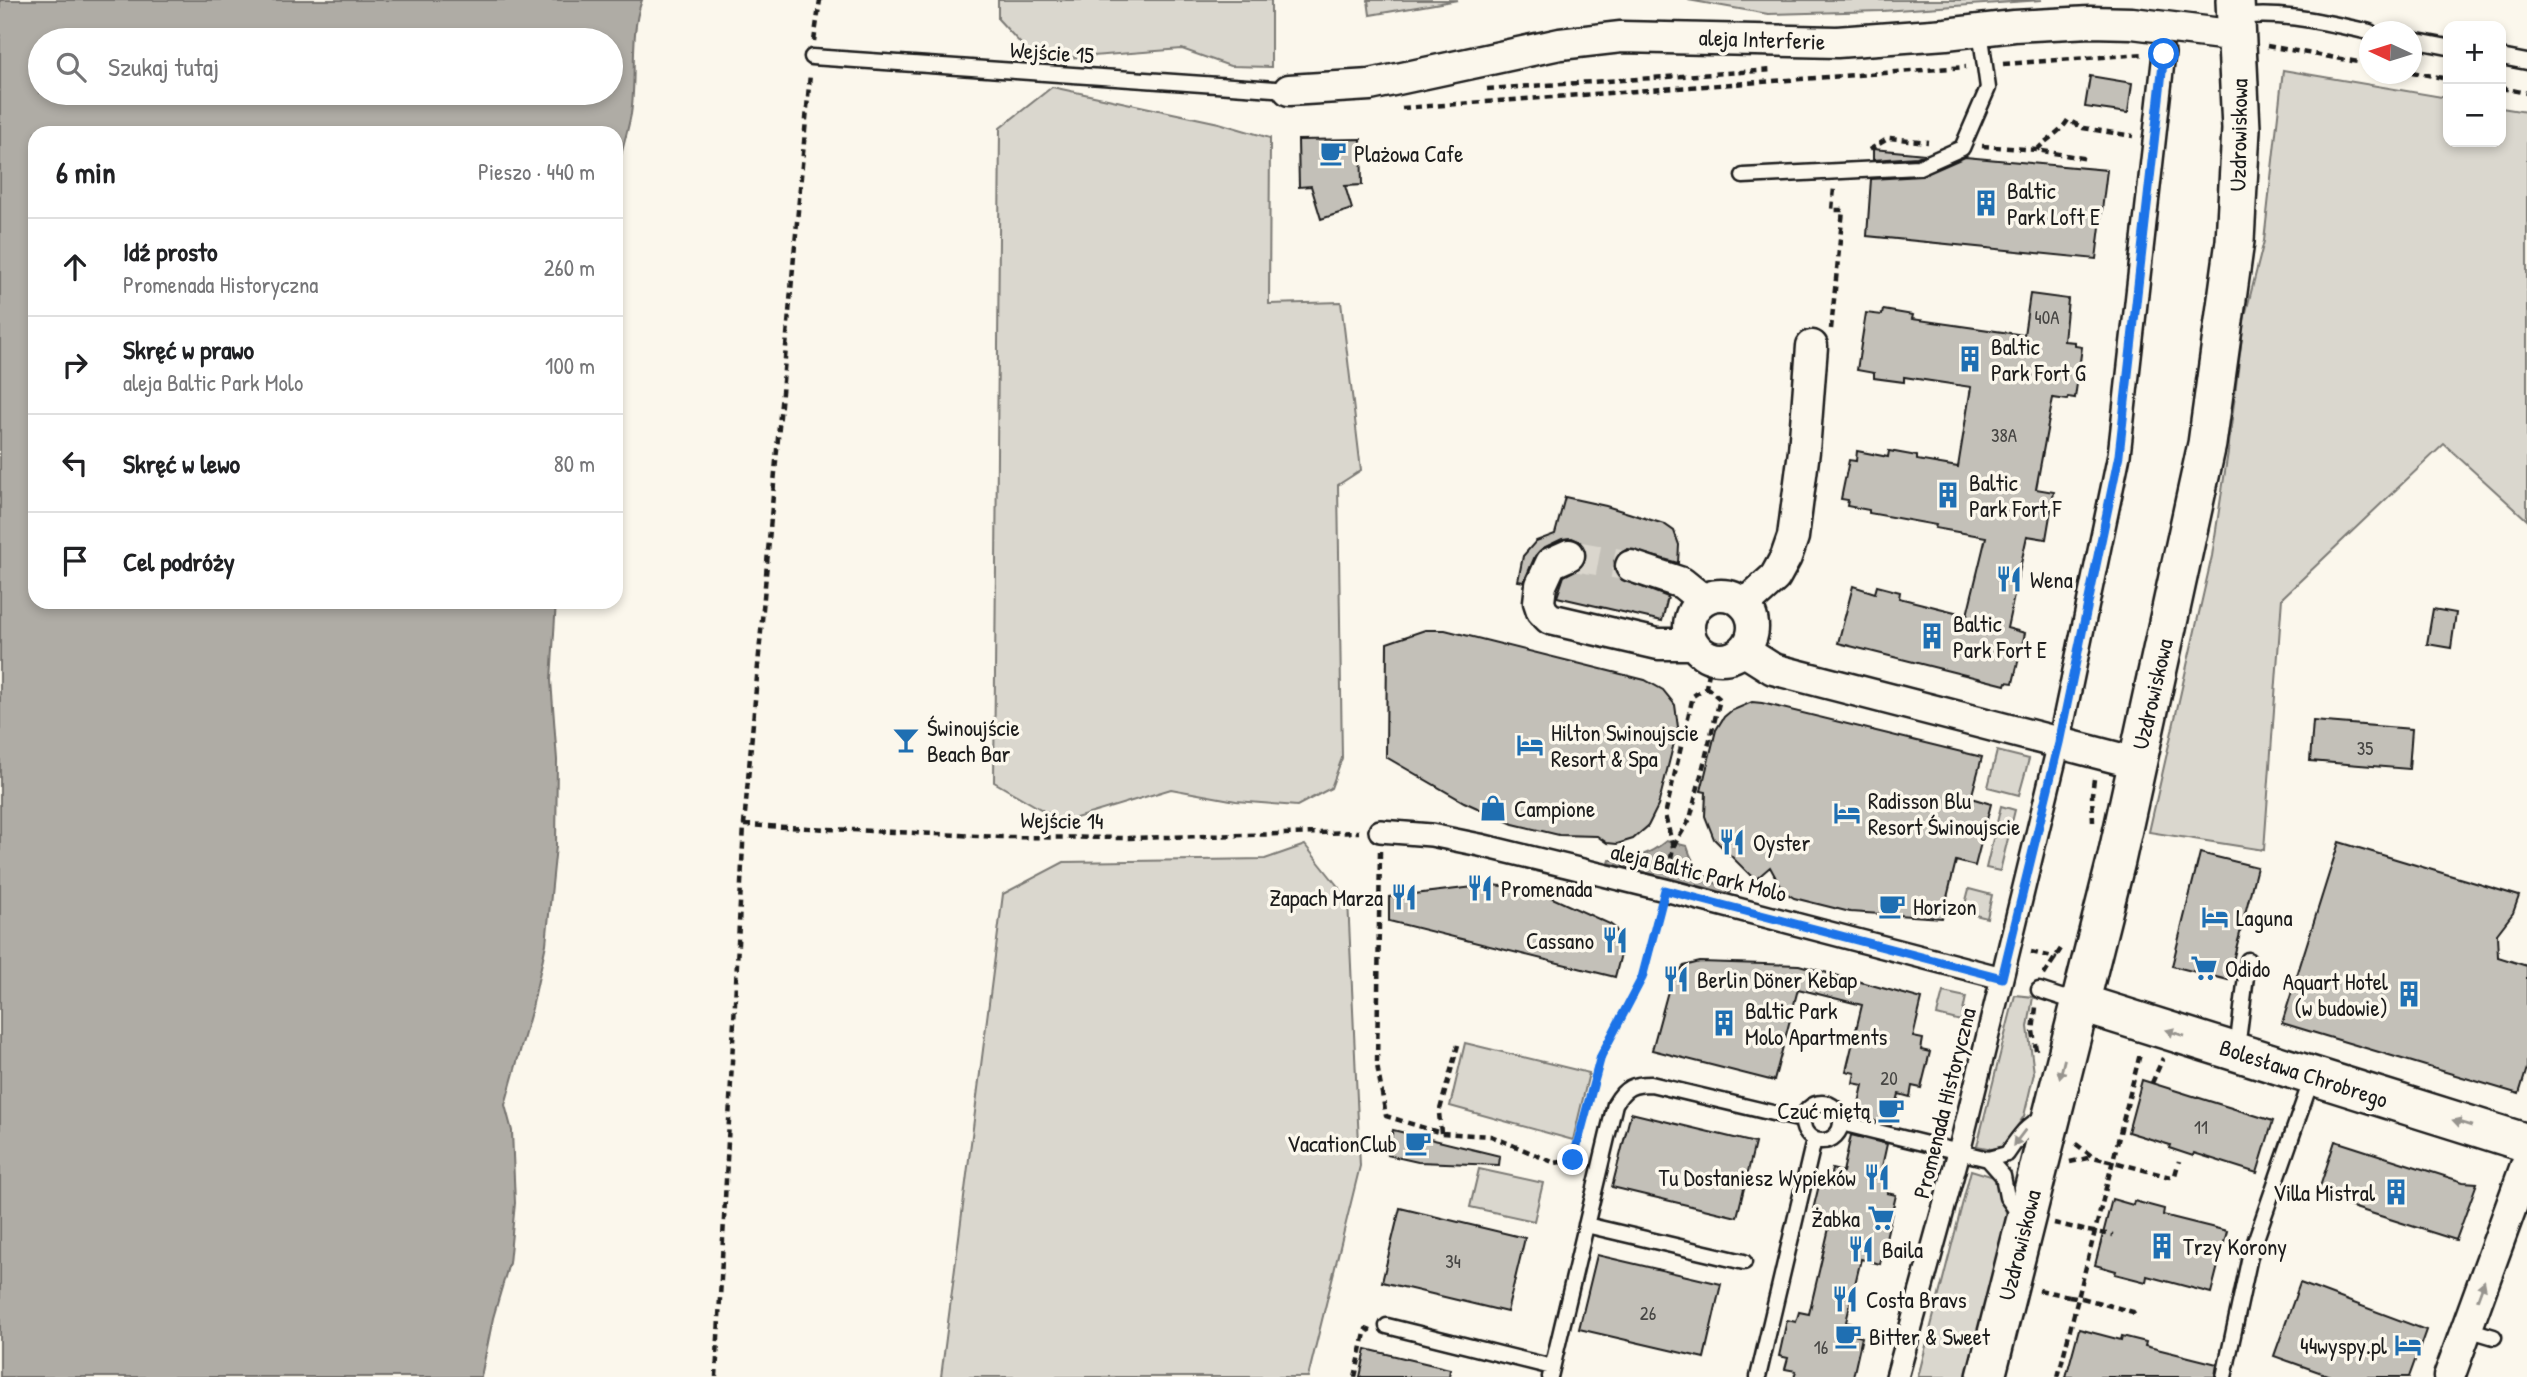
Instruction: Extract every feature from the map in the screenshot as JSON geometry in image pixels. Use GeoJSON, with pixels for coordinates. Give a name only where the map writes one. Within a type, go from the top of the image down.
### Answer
{"type":"FeatureCollection","features":[{"type":"Feature","properties":{"kind":"street","name":"aleja Interferie"},"geometry":{"type":"LineString","coordinates":[[1289,90],[1370,85],[1560,44],[1621,37],[1838,41],[2014,26],[2104,23],[2241,24]]}},
{"type":"Feature","properties":{"kind":"street","name":"Uzdrowiskowa"},"geometry":{"type":"LineString","coordinates":[[1986,1377],[2035,1221],[2059,1126],[2080,1003],[2137,763],[2207,444],[2235,242],[2241,129],[2241,24]]}},
{"type":"Feature","properties":{"kind":"street","name":"Promenada Historyczna"},"geometry":{"type":"LineString","coordinates":[[1897,1377],[1959,1152],[2059,743],[2119,455],[2164,54]]}},
{"type":"Feature","properties":{"kind":"street"},"geometry":{"type":"LineString","coordinates":[[1744,604],[1775,577],[1793,537],[1821,341]]}},
{"type":"Feature","properties":{"kind":"street"},"geometry":{"type":"LineString","coordinates":[[1569,555],[1551,563],[1541,585],[1539,603],[1550,620],[1729,658],[1743,650],[1752,634],[1753,624],[1744,604],[1720,594],[1703,600],[1691,615],[1690,635],[1703,651]]}},
{"type":"Feature","properties":{"kind":"street"},"geometry":{"type":"LineString","coordinates":[[1631,566],[1682,583],[1703,600]]}},
{"type":"Feature","properties":{"kind":"street"},"geometry":{"type":"LineString","coordinates":[[1743,650],[1773,669],[2137,763]]}},
{"type":"Feature","properties":{"kind":"street","name":"aleja Baltic Park Molo"},"geometry":{"type":"LineString","coordinates":[[1380,831],[1431,835],[1665,890],[2002,978]]}},
{"type":"Feature","properties":{"kind":"street","name":"Bolesława Chrobrego"},"geometry":{"type":"LineString","coordinates":[[2080,1003],[2527,1143]]}},
{"type":"Feature","properties":{"kind":"street"},"geometry":{"type":"LineString","coordinates":[[2449,1377],[2480,1333],[2527,1163]]}},
{"type":"Feature","properties":{"kind":"lane"},"geometry":{"type":"LineString","coordinates":[[2241,24],[2262,14],[2286,15],[2359,30]]}},
{"type":"Feature","properties":{"kind":"lane"},"geometry":{"type":"LineString","coordinates":[[1743,176],[1919,167],[1962,148],[1988,88],[1980,30]]}},
{"type":"Feature","properties":{"kind":"lane"},"geometry":{"type":"LineString","coordinates":[[2422,42],[2443,46]]}},
{"type":"Feature","properties":{"kind":"lane","name":"Wejście 15"},"geometry":{"type":"LineString","coordinates":[[812,57],[1289,90]]}},
{"type":"Feature","properties":{"kind":"lane"},"geometry":{"type":"LineString","coordinates":[[2506,58],[2527,62]]}},
{"type":"Feature","properties":{"kind":"lane"},"geometry":{"type":"LineString","coordinates":[[2233,1051],[2239,1033],[2248,960]]}},
{"type":"Feature","properties":{"kind":"lane"},"geometry":{"type":"LineString","coordinates":[[2039,990],[2080,1003]]}},
{"type":"Feature","properties":{"kind":"lane"},"geometry":{"type":"LineString","coordinates":[[2224,1377],[2244,1256],[2313,1077]]}},
{"type":"Feature","properties":{"kind":"lane"},"geometry":{"type":"LineString","coordinates":[[1387,1326],[1551,1372],[1615,1104],[1622,1092],[1633,1084],[1651,1084],[1802,1120]]}},
{"type":"Feature","properties":{"kind":"lane"},"geometry":{"type":"LineString","coordinates":[[1823,1103],[1836,1110],[1841,1123],[1831,1139],[1820,1142],[1805,1132],[1802,1120],[1810,1108],[1823,1103]]}},
{"type":"Feature","properties":{"kind":"lane"},"geometry":{"type":"LineString","coordinates":[[1841,1123],[1988,1159],[2007,1154],[2034,1121],[2059,1126]]}},
{"type":"Feature","properties":{"kind":"lane"},"geometry":{"type":"LineString","coordinates":[[1758,1377],[1814,1140]]}},
{"type":"Feature","properties":{"kind":"lane"},"geometry":{"type":"LineString","coordinates":[[1988,1159],[2003,1176],[2007,1197],[2035,1221]]}},
{"type":"Feature","properties":{"kind":"lane"},"geometry":{"type":"LineString","coordinates":[[1586,1225],[1744,1262]]}},
{"type":"Feature","properties":{"kind":"path"},"geometry":{"type":"LineString","coordinates":[[716,1377],[744,825],[812,57],[820,0]]}},
{"type":"Feature","properties":{"kind":"path"},"geometry":{"type":"LineString","coordinates":[[2241,24],[2359,61]]}},
{"type":"Feature","properties":{"kind":"path"},"geometry":{"type":"LineString","coordinates":[[1392,108],[2164,54]]}},
{"type":"Feature","properties":{"kind":"path"},"geometry":{"type":"LineString","coordinates":[[1484,90],[1778,69]]}},
{"type":"Feature","properties":{"kind":"path"},"geometry":{"type":"LineString","coordinates":[[2422,74],[2443,78]]}},
{"type":"Feature","properties":{"kind":"path"},"geometry":{"type":"LineString","coordinates":[[2506,89],[2527,93]]}},
{"type":"Feature","properties":{"kind":"path"},"geometry":{"type":"LineString","coordinates":[[2037,150],[2043,142],[2060,132],[2068,120],[2083,128],[2154,138]]}},
{"type":"Feature","properties":{"kind":"path"},"geometry":{"type":"LineString","coordinates":[[1861,154],[1889,138],[1940,143]]}},
{"type":"Feature","properties":{"kind":"path"},"geometry":{"type":"LineString","coordinates":[[1978,146],[2037,150],[2088,159]]}},
{"type":"Feature","properties":{"kind":"path"},"geometry":{"type":"LineString","coordinates":[[1821,341],[1843,210],[1832,210],[1834,176]]}},
{"type":"Feature","properties":{"kind":"path"},"geometry":{"type":"LineString","coordinates":[[1380,873],[1377,1065],[1386,1116],[1441,1133],[1491,1136],[1555,1163],[1573,1160],[1601,1056],[1642,978],[1665,890],[1673,847],[1690,819],[1720,699],[1706,687],[1703,651]]}},
{"type":"Feature","properties":{"kind":"path"},"geometry":{"type":"LineString","coordinates":[[1673,847],[1665,814],[1693,696],[1706,687]]}},
{"type":"Feature","properties":{"kind":"path","name":"Wejście 14"},"geometry":{"type":"LineString","coordinates":[[744,825],[1001,836],[1129,838],[1380,831]]}},
{"type":"Feature","properties":{"kind":"path"},"geometry":{"type":"LineString","coordinates":[[1441,1133],[1439,1113],[1458,1045]]}},
{"type":"Feature","properties":{"kind":"path"},"geometry":{"type":"LineString","coordinates":[[2151,1083],[2162,1059]]}},
{"type":"Feature","properties":{"kind":"path"},"geometry":{"type":"LineString","coordinates":[[2058,1377],[2139,1064]]}},
{"type":"Feature","properties":{"kind":"path"},"geometry":{"type":"LineString","coordinates":[[2059,1126],[2093,1157]]}},
{"type":"Feature","properties":{"kind":"path"},"geometry":{"type":"LineString","coordinates":[[2060,1164],[2093,1157],[2172,1177],[2179,1161]]}},
{"type":"Feature","properties":{"kind":"path"},"geometry":{"type":"LineString","coordinates":[[2035,1221],[2113,1235]]}},
{"type":"Feature","properties":{"kind":"path"},"geometry":{"type":"LineString","coordinates":[[2029,1289],[2082,1298],[2133,1312],[2137,1318]]}},
{"type":"Feature","properties":{"kind":"path"},"geometry":{"type":"LineString","coordinates":[[1355,1377],[1366,1329],[1370,1330]]}},
{"type":"Feature","properties":{"kind":"shaded area"},"geometry":{"type":"Polygon","coordinates":[[[0,0],[642,0],[634,42],[633,100],[623,148],[623,126],[28,126],[28,609],[556,609],[551,680],[557,760],[556,846],[546,944],[532,1008],[505,1105],[512,1131],[515,1203],[509,1263],[493,1318],[481,1377],[0,1377],[0,0]]]}},
{"type":"Feature","properties":{"kind":"shaded area"},"geometry":{"type":"Polygon","coordinates":[[[998,0],[1271,0],[1271,67],[1230,66],[1182,49],[1054,59],[1033,57],[998,19],[998,0]]]}},
{"type":"Feature","properties":{"kind":"shaded area"},"geometry":{"type":"Polygon","coordinates":[[[1368,0],[1458,0],[1370,15],[1368,0]]]}},
{"type":"Feature","properties":{"kind":"shaded area"},"geometry":{"type":"Polygon","coordinates":[[[1688,0],[2042,0],[1882,11],[1768,14],[1688,0]]]}},
{"type":"Feature","properties":{"kind":"shaded area"},"geometry":{"type":"Polygon","coordinates":[[[2283,70],[2443,97],[2443,147],[2506,147],[2506,109],[2527,112],[2527,520],[2444,444],[2282,598],[2264,850],[2149,832],[2212,556],[2244,320],[2264,241],[2283,70]]]}},
{"type":"Feature","properties":{"kind":"shaded area"},"geometry":{"type":"Polygon","coordinates":[[[1052,87],[1219,123],[1270,138],[1269,304],[1341,302],[1361,470],[1338,485],[1342,758],[1331,788],[1297,806],[1236,801],[1171,789],[1063,822],[994,782],[1000,128],[1052,87]]]}},
{"type":"Feature","properties":{"kind":"shaded area"},"geometry":{"type":"Polygon","coordinates":[[[1997,751],[2029,759],[2019,795],[1988,787],[1997,751]]]}},
{"type":"Feature","properties":{"kind":"shaded area"},"geometry":{"type":"Polygon","coordinates":[[[2001,806],[2015,810],[2000,871],[1986,868],[2001,806]]]}},
{"type":"Feature","properties":{"kind":"shaded area"},"geometry":{"type":"Polygon","coordinates":[[[1666,841],[1687,846],[1698,868],[1709,879],[1731,891],[1730,894],[1609,863],[1610,860],[1640,856],[1666,841]]]}},
{"type":"Feature","properties":{"kind":"shaded area"},"geometry":{"type":"Polygon","coordinates":[[[1305,845],[1348,899],[1360,1166],[1308,1377],[941,1377],[1003,894],[1064,862],[1265,859],[1305,845]]]}},
{"type":"Feature","properties":{"kind":"shaded area"},"geometry":{"type":"Polygon","coordinates":[[[1969,889],[1992,895],[1987,918],[1963,912],[1969,889]]]}},
{"type":"Feature","properties":{"kind":"shaded area"},"geometry":{"type":"Polygon","coordinates":[[[1943,992],[1966,997],[1961,1021],[1937,1015],[1943,992]]]}},
{"type":"Feature","properties":{"kind":"shaded area"},"geometry":{"type":"Polygon","coordinates":[[[2015,995],[2033,997],[2028,1027],[2034,1073],[2024,1116],[2003,1147],[1992,1149],[1977,1146],[2015,995]]]}},
{"type":"Feature","properties":{"kind":"shaded area"},"geometry":{"type":"Polygon","coordinates":[[[1465,1043],[1589,1073],[1573,1140],[1450,1106],[1465,1043]]]}},
{"type":"Feature","properties":{"kind":"shaded area"},"geometry":{"type":"Polygon","coordinates":[[[1479,1169],[1543,1183],[1534,1221],[1470,1207],[1479,1169]]]}},
{"type":"Feature","properties":{"kind":"shaded area"},"geometry":{"type":"Polygon","coordinates":[[[1971,1170],[1994,1177],[1999,1184],[2008,1220],[1972,1377],[1918,1377],[1971,1170]]]}},
{"type":"Feature","properties":{"kind":"building"},"geometry":{"type":"Polygon","coordinates":[[[2090,76],[2132,83],[2128,113],[2085,107],[2090,76]]]}},
{"type":"Feature","properties":{"kind":"building"},"geometry":{"type":"Polygon","coordinates":[[[1361,139],[1362,185],[1345,186],[1352,209],[1321,219],[1311,186],[1299,187],[1298,140],[1361,139]]]}},
{"type":"Feature","properties":{"kind":"building"},"geometry":{"type":"Polygon","coordinates":[[[1873,149],[1925,154],[1873,160],[1873,149]]]}},
{"type":"Feature","properties":{"kind":"building","name":"Baltic Park Loft E"},"geometry":{"type":"Polygon","coordinates":[[[1965,157],[2107,170],[2096,259],[1867,236],[1871,179],[1922,176],[1965,157]]]}},
{"type":"Feature","properties":{"kind":"building"},"geometry":{"type":"Polygon","coordinates":[[[2030,294],[2068,299],[2064,341],[2075,342],[2075,346],[2082,347],[2075,398],[2053,398],[2036,489],[2054,492],[2046,539],[2027,536],[2007,628],[2025,633],[2013,683],[2006,682],[2005,685],[1838,643],[1853,586],[1875,593],[1877,586],[1900,592],[1899,598],[1967,615],[1986,537],[1869,513],[1869,510],[1847,506],[1848,500],[1841,499],[1849,460],[1856,461],[1857,451],[1888,457],[1889,451],[1917,456],[1917,460],[1958,467],[1971,387],[1904,377],[1904,382],[1874,378],[1874,373],[1857,370],[1866,313],[1882,315],[1883,310],[1913,315],[1912,319],[2024,335],[2030,294]]]}},
{"type":"Feature","properties":{"kind":"building"},"geometry":{"type":"Polygon","coordinates":[[[1565,497],[1606,506],[1664,524],[1674,531],[1679,545],[1678,563],[1628,549],[1619,553],[1614,561],[1618,578],[1668,597],[1662,621],[1557,597],[1564,576],[1583,566],[1586,558],[1585,547],[1572,538],[1562,539],[1543,548],[1535,556],[1524,582],[1518,581],[1523,556],[1536,541],[1555,534],[1565,497]]]}},
{"type":"Feature","properties":{"kind":"building"},"geometry":{"type":"Polygon","coordinates":[[[2433,609],[2456,613],[2451,648],[2427,644],[2433,609]]]}},
{"type":"Feature","properties":{"kind":"building","name":"Hilton Swinoujscie Resort & Spa"},"geometry":{"type":"Polygon","coordinates":[[[1425,630],[1445,630],[1645,680],[1663,690],[1675,705],[1678,727],[1658,806],[1648,826],[1633,839],[1617,844],[1607,843],[1597,836],[1559,835],[1513,824],[1464,802],[1386,757],[1387,643],[1425,630]]]}},
{"type":"Feature","properties":{"kind":"building","name":"Radisson Blu Resort Świnoujscie"},"geometry":{"type":"Polygon","coordinates":[[[1752,702],[1982,757],[1971,798],[1991,804],[1975,866],[1956,861],[1942,918],[1850,912],[1794,898],[1783,891],[1770,867],[1755,880],[1714,839],[1705,816],[1706,792],[1701,791],[1716,730],[1731,711],[1752,702]]]}},
{"type":"Feature","properties":{"kind":"building"},"geometry":{"type":"Polygon","coordinates":[[[2313,721],[2412,729],[2409,769],[2310,761],[2313,721]]]}},
{"type":"Feature","properties":{"kind":"building","name":"Aquart Hotel (w budowie)"},"geometry":{"type":"Polygon","coordinates":[[[2339,842],[2519,896],[2513,913],[2497,934],[2498,957],[2527,966],[2527,1068],[2519,1094],[2282,1023],[2339,842]]]}},
{"type":"Feature","properties":{"kind":"building"},"geometry":{"type":"Polygon","coordinates":[[[2200,853],[2257,867],[2228,980],[2172,966],[2200,853]]]}},
{"type":"Feature","properties":{"kind":"building"},"geometry":{"type":"Polygon","coordinates":[[[1491,885],[1514,887],[1548,896],[1610,924],[1621,940],[1622,950],[1615,977],[1389,921],[1389,897],[1491,885]]]}},
{"type":"Feature","properties":{"kind":"building","name":"Baltic Park Molo Apartments"},"geometry":{"type":"Polygon","coordinates":[[[1700,962],[1799,965],[1922,999],[1913,1037],[1923,1039],[1921,1050],[1930,1052],[1921,1088],[1912,1086],[1910,1097],[1899,1094],[1891,1125],[1856,1117],[1863,1085],[1853,1083],[1855,1073],[1846,1071],[1862,1005],[1798,989],[1774,1081],[1652,1050],[1671,980],[1684,966],[1700,962]]]}},
{"type":"Feature","properties":{"kind":"building","name":"Trzy Korony"},"geometry":{"type":"Polygon","coordinates":[[[2142,1080],[2273,1121],[2257,1173],[2194,1153],[2193,1156],[2169,1148],[2170,1145],[2128,1132],[2142,1080]]]}},
{"type":"Feature","properties":{"kind":"building"},"geometry":{"type":"Polygon","coordinates":[[[1631,1113],[1755,1143],[1737,1217],[1612,1187],[1631,1113]]]}},
{"type":"Feature","properties":{"kind":"building","name":"VacationClub"},"geometry":{"type":"Polygon","coordinates":[[[1393,1130],[1500,1156],[1499,1165],[1418,1162],[1387,1155],[1393,1130]]]}},
{"type":"Feature","properties":{"kind":"building"},"geometry":{"type":"Polygon","coordinates":[[[1851,1135],[1887,1144],[1879,1180],[1889,1183],[1887,1193],[1896,1195],[1880,1264],[1861,1259],[1846,1322],[1856,1325],[1854,1335],[1862,1337],[1853,1377],[1794,1377],[1796,1371],[1785,1369],[1788,1358],[1779,1356],[1787,1320],[1796,1322],[1799,1312],[1809,1314],[1829,1228],[1819,1226],[1821,1216],[1812,1214],[1821,1177],[1830,1179],[1832,1169],[1843,1172],[1851,1135]]]}},
{"type":"Feature","properties":{"kind":"building","name":"Villa Mistral"},"geometry":{"type":"Polygon","coordinates":[[[2335,1141],[2463,1182],[2477,1183],[2456,1240],[2317,1196],[2335,1141]]]}},
{"type":"Feature","properties":{"kind":"building","name":"Trzy Korony"},"geometry":{"type":"Polygon","coordinates":[[[2112,1199],[2133,1205],[2134,1201],[2164,1209],[2163,1215],[2227,1231],[2211,1293],[2147,1276],[2146,1282],[2115,1274],[2116,1271],[2095,1265],[2112,1199]]]}},
{"type":"Feature","properties":{"kind":"building"},"geometry":{"type":"Polygon","coordinates":[[[1400,1208],[1525,1238],[1507,1312],[1382,1282],[1400,1208]]]}},
{"type":"Feature","properties":{"kind":"building"},"geometry":{"type":"Polygon","coordinates":[[[1597,1255],[1721,1284],[1704,1358],[1579,1329],[1597,1255]]]}},
{"type":"Feature","properties":{"kind":"building"},"geometry":{"type":"Polygon","coordinates":[[[2300,1283],[2426,1330],[2409,1377],[2333,1377],[2274,1356],[2300,1283]]]}},
{"type":"Feature","properties":{"kind":"building"},"geometry":{"type":"Polygon","coordinates":[[[2079,1329],[2121,1340],[2122,1336],[2146,1342],[2145,1346],[2217,1364],[2215,1377],[2066,1377],[2079,1329]]]}},
{"type":"Feature","properties":{"kind":"building"},"geometry":{"type":"Polygon","coordinates":[[[1366,1349],[1450,1369],[1449,1377],[1360,1377],[1366,1349]]]}},
{"type":"Feature","properties":{"kind":"tunnel"},"geometry":{"type":"LineString","coordinates":[[1569,555],[1631,566]]}},
{"type":"Feature","properties":{"kind":"place","name":"Plażowa Cafe"},"geometry":{"type":"Point","coordinates":[1333,153]}},
{"type":"Feature","properties":{"kind":"place","name":"Baltic Park Loft E"},"geometry":{"type":"Point","coordinates":[1986,203]}},
{"type":"Feature","properties":{"kind":"place","name":"Baltic Park Fort G"},"geometry":{"type":"Point","coordinates":[1970,359]}},
{"type":"Feature","properties":{"kind":"place","name":"Baltic Park Fort F"},"geometry":{"type":"Point","coordinates":[1948,495]}},
{"type":"Feature","properties":{"kind":"place","name":"Wena"},"geometry":{"type":"Point","coordinates":[2009,579]}},
{"type":"Feature","properties":{"kind":"place","name":"Baltic Park Fort E"},"geometry":{"type":"Point","coordinates":[1932,636]}},
{"type":"Feature","properties":{"kind":"place","name":"Świnoujście Beach Bar"},"geometry":{"type":"Point","coordinates":[906,740]}},
{"type":"Feature","properties":{"kind":"place","name":"Hilton Swinoujscie Resort & Spa"},"geometry":{"type":"Point","coordinates":[1530,745]}},
{"type":"Feature","properties":{"kind":"place","name":"Campione"},"geometry":{"type":"Point","coordinates":[1493,808]}},
{"type":"Feature","properties":{"kind":"place","name":"Radisson Blu Resort Świnoujscie"},"geometry":{"type":"Point","coordinates":[1847,813]}},
{"type":"Feature","properties":{"kind":"place","name":"Oyster"},"geometry":{"type":"Point","coordinates":[1732,842]}},
{"type":"Feature","properties":{"kind":"place","name":"Promenada"},"geometry":{"type":"Point","coordinates":[1480,888]}},
{"type":"Feature","properties":{"kind":"place","name":"Zapach Marza"},"geometry":{"type":"Point","coordinates":[1404,897]}},
{"type":"Feature","properties":{"kind":"place","name":"Horizon"},"geometry":{"type":"Point","coordinates":[1892,906]}},
{"type":"Feature","properties":{"kind":"place","name":"Laguna"},"geometry":{"type":"Point","coordinates":[2215,917]}},
{"type":"Feature","properties":{"kind":"place","name":"Cassano"},"geometry":{"type":"Point","coordinates":[1615,940]}},
{"type":"Feature","properties":{"kind":"place","name":"Odido"},"geometry":{"type":"Point","coordinates":[2204,968]}},
{"type":"Feature","properties":{"kind":"place","name":"Berlin Döner Kebap"},"geometry":{"type":"Point","coordinates":[1676,979]}},
{"type":"Feature","properties":{"kind":"place","name":"Aquart Hotel (w budowie)"},"geometry":{"type":"Point","coordinates":[2409,994]}},
{"type":"Feature","properties":{"kind":"place","name":"Baltic Park Molo Apartments"},"geometry":{"type":"Point","coordinates":[1724,1023]}},
{"type":"Feature","properties":{"kind":"place","name":"Czuć miętą"},"geometry":{"type":"Point","coordinates":[1891,1110]}},
{"type":"Feature","properties":{"kind":"place","name":"VacationClub"},"geometry":{"type":"Point","coordinates":[1418,1143]}},
{"type":"Feature","properties":{"kind":"place","name":"Tu Dostaniesz Wypieków"},"geometry":{"type":"Point","coordinates":[1877,1177]}},
{"type":"Feature","properties":{"kind":"place","name":"Villa Mistral"},"geometry":{"type":"Point","coordinates":[2396,1192]}},
{"type":"Feature","properties":{"kind":"place","name":"Żabka"},"geometry":{"type":"Point","coordinates":[1881,1218]}},
{"type":"Feature","properties":{"kind":"place","name":"Trzy Korony"},"geometry":{"type":"Point","coordinates":[2162,1246]}},
{"type":"Feature","properties":{"kind":"place","name":"Baila"},"geometry":{"type":"Point","coordinates":[1861,1249]}},
{"type":"Feature","properties":{"kind":"place","name":"Costa Bravs"},"geometry":{"type":"Point","coordinates":[1845,1299]}},
{"type":"Feature","properties":{"kind":"place","name":"Bitter & Sweet"},"geometry":{"type":"Point","coordinates":[1848,1336]}},
{"type":"Feature","properties":{"kind":"place","name":"44wyspy.pl"},"geometry":{"type":"Point","coordinates":[2408,1345]}},
{"type":"Feature","properties":{"kind":"route"},"geometry":{"type":"LineString","coordinates":[[1573,1160],[1601,1056],[1642,978],[1665,890],[2002,978],[2059,743],[2119,455],[2164,54]]}}]}
